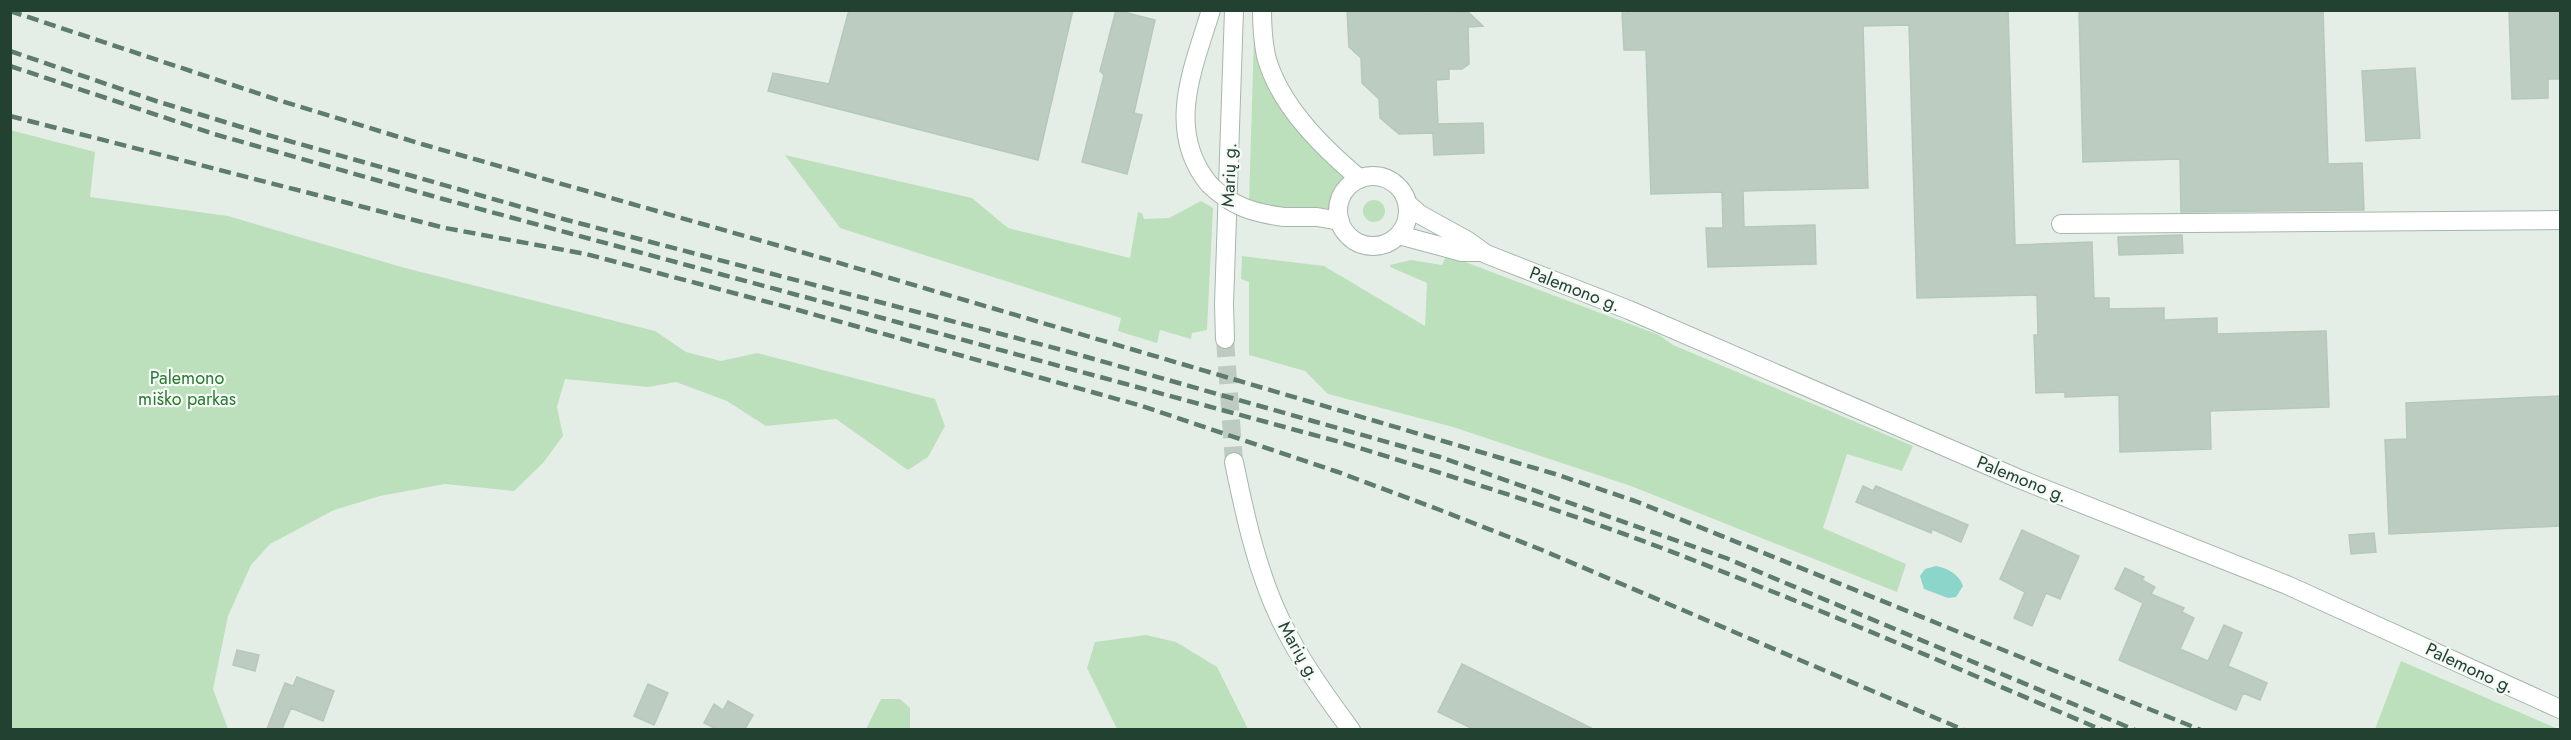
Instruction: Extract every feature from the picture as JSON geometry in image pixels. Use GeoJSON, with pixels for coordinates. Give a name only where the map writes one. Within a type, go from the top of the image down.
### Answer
{"type":"FeatureCollection","features":[{"type":"Feature","properties":{"kind":"street"},"geometry":{"type":"LineString","coordinates":[[1211,10],[1186,101],[1185,131],[1191,155],[1209,184],[1222,198],[1239,207],[1257,213],[1284,217],[1317,217],[1340,221]]}},
{"type":"Feature","properties":{"kind":"street","name":"Marių g."},"geometry":{"type":"LineString","coordinates":[[1225,339],[1234,10]]}},
{"type":"Feature","properties":{"kind":"street"},"geometry":{"type":"LineString","coordinates":[[1262,10],[1266,56],[1285,100],[1340,162],[1360,179],[1349,186],[1338,208],[1345,232],[1354,241],[1366,246],[1390,243],[1400,235],[1406,225],[1408,204]]}},
{"type":"Feature","properties":{"kind":"street","name":"Palemono g."},"geometry":{"type":"LineString","coordinates":[[1360,179],[1372,176],[1389,181],[1403,192],[1408,204],[1419,214],[1468,241],[1482,252],[1640,315],[2018,478],[2287,585],[2560,709]]}},
{"type":"Feature","properties":{"kind":"street"},"geometry":{"type":"LineString","coordinates":[[2061,224],[2560,220]]}},
{"type":"Feature","properties":{"kind":"street","name":"Palemono g."},"geometry":{"type":"LineString","coordinates":[[1400,235],[1462,252],[1482,252]]}},
{"type":"Feature","properties":{"kind":"street","name":"Marių g."},"geometry":{"type":"LineString","coordinates":[[1234,462],[1245,519],[1281,620],[1312,676],[1351,729]]}},
{"type":"Feature","properties":{"kind":"green space"},"geometry":{"type":"Polygon","coordinates":[[[1254,35],[1262,73],[1273,96],[1345,177],[1334,188],[1329,209],[1263,206],[1249,202],[1254,35]]]}},
{"type":"Feature","properties":{"kind":"green space","name":"Palemono miško parkas"},"geometry":{"type":"Polygon","coordinates":[[[10,130],[95,152],[90,197],[228,216],[405,268],[655,331],[686,352],[721,361],[757,353],[935,399],[945,426],[928,457],[908,470],[836,419],[766,426],[727,401],[676,382],[648,387],[565,379],[557,407],[563,436],[543,463],[514,491],[445,484],[380,496],[334,510],[270,544],[251,565],[228,616],[213,689],[228,729],[11,729],[10,130]]]}},
{"type":"Feature","properties":{"kind":"green space"},"geometry":{"type":"Polygon","coordinates":[[[785,155],[972,198],[1008,228],[1130,258],[1138,212],[1142,213],[1144,219],[1169,218],[1201,201],[1213,208],[1207,330],[1192,333],[1191,339],[1160,330],[1157,343],[1118,331],[1121,318],[840,228],[785,155]]]}},
{"type":"Feature","properties":{"kind":"green space"},"geometry":{"type":"Polygon","coordinates":[[[1374,200],[1382,203],[1385,211],[1382,219],[1374,222],[1366,219],[1363,211],[1366,203],[1374,200]]]}},
{"type":"Feature","properties":{"kind":"green space"},"geometry":{"type":"Polygon","coordinates":[[[1242,256],[1324,266],[1425,326],[1427,283],[1390,265],[1411,260],[1442,265],[1446,256],[1452,257],[1659,335],[1673,345],[1913,446],[1902,471],[1847,454],[1823,528],[1906,564],[1897,592],[1631,486],[1453,427],[1328,394],[1305,371],[1249,355],[1249,282],[1241,279],[1242,256]]]}},
{"type":"Feature","properties":{"kind":"green space"},"geometry":{"type":"Polygon","coordinates":[[[1146,635],[1176,642],[1217,667],[1248,729],[1117,729],[1087,668],[1095,642],[1146,635]]]}},
{"type":"Feature","properties":{"kind":"green space"},"geometry":{"type":"Polygon","coordinates":[[[2401,661],[2558,729],[2375,729],[2401,661]]]}},
{"type":"Feature","properties":{"kind":"green space"},"geometry":{"type":"Polygon","coordinates":[[[881,699],[900,699],[910,708],[910,729],[866,729],[881,699]]]}},
{"type":"Feature","properties":{"kind":"water"},"geometry":{"type":"Polygon","coordinates":[[[1936,566],[1952,572],[1959,578],[1963,586],[1956,597],[1948,598],[1924,589],[1920,576],[1925,569],[1936,566]]]}},
{"type":"Feature","properties":{"kind":"building"},"geometry":{"type":"Polygon","coordinates":[[[849,10],[1073,10],[1038,160],[768,91],[773,73],[829,84],[849,10]]]}},
{"type":"Feature","properties":{"kind":"building"},"geometry":{"type":"Polygon","coordinates":[[[1116,10],[1155,20],[1134,113],[1142,115],[1127,174],[1082,162],[1104,75],[1100,71],[1116,10]]]}},
{"type":"Feature","properties":{"kind":"building"},"geometry":{"type":"Polygon","coordinates":[[[1347,10],[1468,12],[1483,26],[1468,27],[1469,64],[1462,69],[1449,69],[1449,79],[1436,80],[1438,124],[1483,123],[1484,153],[1434,155],[1433,133],[1399,134],[1380,118],[1379,99],[1362,83],[1361,58],[1349,47],[1347,10]]]}},
{"type":"Feature","properties":{"kind":"building"},"geometry":{"type":"Polygon","coordinates":[[[1627,10],[2008,10],[2015,245],[2092,242],[2094,298],[2109,298],[2109,309],[2164,308],[2164,320],[2217,318],[2217,334],[2326,331],[2329,407],[2210,411],[2211,449],[2120,452],[2119,395],[2065,397],[2065,392],[2036,393],[2034,335],[2038,335],[2037,295],[1917,298],[1909,25],[1863,26],[1868,188],[1743,191],[1744,227],[1815,225],[1816,264],[1708,267],[1706,228],[1723,228],[1722,192],[1651,194],[1646,50],[1624,50],[1622,13],[1628,13],[1627,10]]]}},
{"type":"Feature","properties":{"kind":"building"},"geometry":{"type":"Polygon","coordinates":[[[2079,10],[2323,10],[2328,164],[2362,163],[2364,210],[2181,212],[2180,159],[2083,162],[2079,10]]]}},
{"type":"Feature","properties":{"kind":"building"},"geometry":{"type":"Polygon","coordinates":[[[2509,10],[2560,10],[2560,79],[2548,79],[2548,98],[2512,99],[2509,10]]]}},
{"type":"Feature","properties":{"kind":"building"},"geometry":{"type":"Polygon","coordinates":[[[2415,68],[2420,138],[2366,141],[2362,71],[2415,68]]]}},
{"type":"Feature","properties":{"kind":"building"},"geometry":{"type":"Polygon","coordinates":[[[2182,235],[2183,253],[2119,255],[2118,237],[2182,235]]]}},
{"type":"Feature","properties":{"kind":"building"},"geometry":{"type":"Polygon","coordinates":[[[2560,396],[2560,526],[2389,534],[2385,440],[2407,439],[2406,403],[2560,396]]]}},
{"type":"Feature","properties":{"kind":"building"},"geometry":{"type":"Polygon","coordinates":[[[1863,486],[1873,491],[1876,486],[1968,525],[1961,542],[1932,529],[1931,533],[1856,502],[1863,486]]]}},
{"type":"Feature","properties":{"kind":"building"},"geometry":{"type":"Polygon","coordinates":[[[2022,530],[2079,556],[2060,599],[2046,593],[2032,626],[2014,618],[2025,592],[2000,579],[2022,530]]]}},
{"type":"Feature","properties":{"kind":"building"},"geometry":{"type":"Polygon","coordinates":[[[2374,533],[2376,552],[2351,554],[2349,535],[2374,533]]]}},
{"type":"Feature","properties":{"kind":"building"},"geometry":{"type":"Polygon","coordinates":[[[2125,568],[2144,577],[2142,580],[2155,587],[2151,594],[2184,608],[2182,612],[2194,618],[2180,649],[2208,661],[2224,625],[2242,633],[2228,666],[2267,683],[2260,700],[2243,693],[2236,710],[2119,660],[2143,603],[2115,589],[2125,568]]]}},
{"type":"Feature","properties":{"kind":"building"},"geometry":{"type":"Polygon","coordinates":[[[237,650],[259,655],[255,671],[233,665],[237,650]]]}},
{"type":"Feature","properties":{"kind":"building"},"geometry":{"type":"Polygon","coordinates":[[[1462,664],[1593,729],[1473,729],[1438,712],[1462,664]]]}},
{"type":"Feature","properties":{"kind":"building"},"geometry":{"type":"Polygon","coordinates":[[[297,677],[334,691],[323,721],[291,708],[282,729],[267,729],[285,683],[293,686],[297,677]]]}},
{"type":"Feature","properties":{"kind":"building"},"geometry":{"type":"Polygon","coordinates":[[[648,684],[668,693],[654,725],[634,716],[648,684]]]}},
{"type":"Feature","properties":{"kind":"building"},"geometry":{"type":"Polygon","coordinates":[[[728,701],[753,715],[745,729],[716,729],[704,723],[714,704],[723,710],[728,701]]]}},
{"type":"Feature","properties":{"kind":"tunnel"},"geometry":{"type":"LineString","coordinates":[[1225,339],[1234,462]]}},
{"type":"Feature","properties":{"kind":"railway"},"geometry":{"type":"LineString","coordinates":[[10,11],[275,99],[425,145],[829,260],[1555,474],[1635,501],[2201,730]]}},
{"type":"Feature","properties":{"kind":"railway"},"geometry":{"type":"LineString","coordinates":[[10,51],[156,101],[261,133],[567,220],[1062,350],[1440,457],[1726,558],[2135,730]]}},
{"type":"Feature","properties":{"kind":"railway"},"geometry":{"type":"LineString","coordinates":[[10,66],[214,134],[443,199],[1340,442],[1464,480],[1586,521],[1722,571],[2102,730]]}},
{"type":"Feature","properties":{"kind":"railway"},"geometry":{"type":"LineString","coordinates":[[10,116],[445,228],[586,254],[798,310],[1142,406],[1338,472],[1542,550],[1964,730]]}}]}
